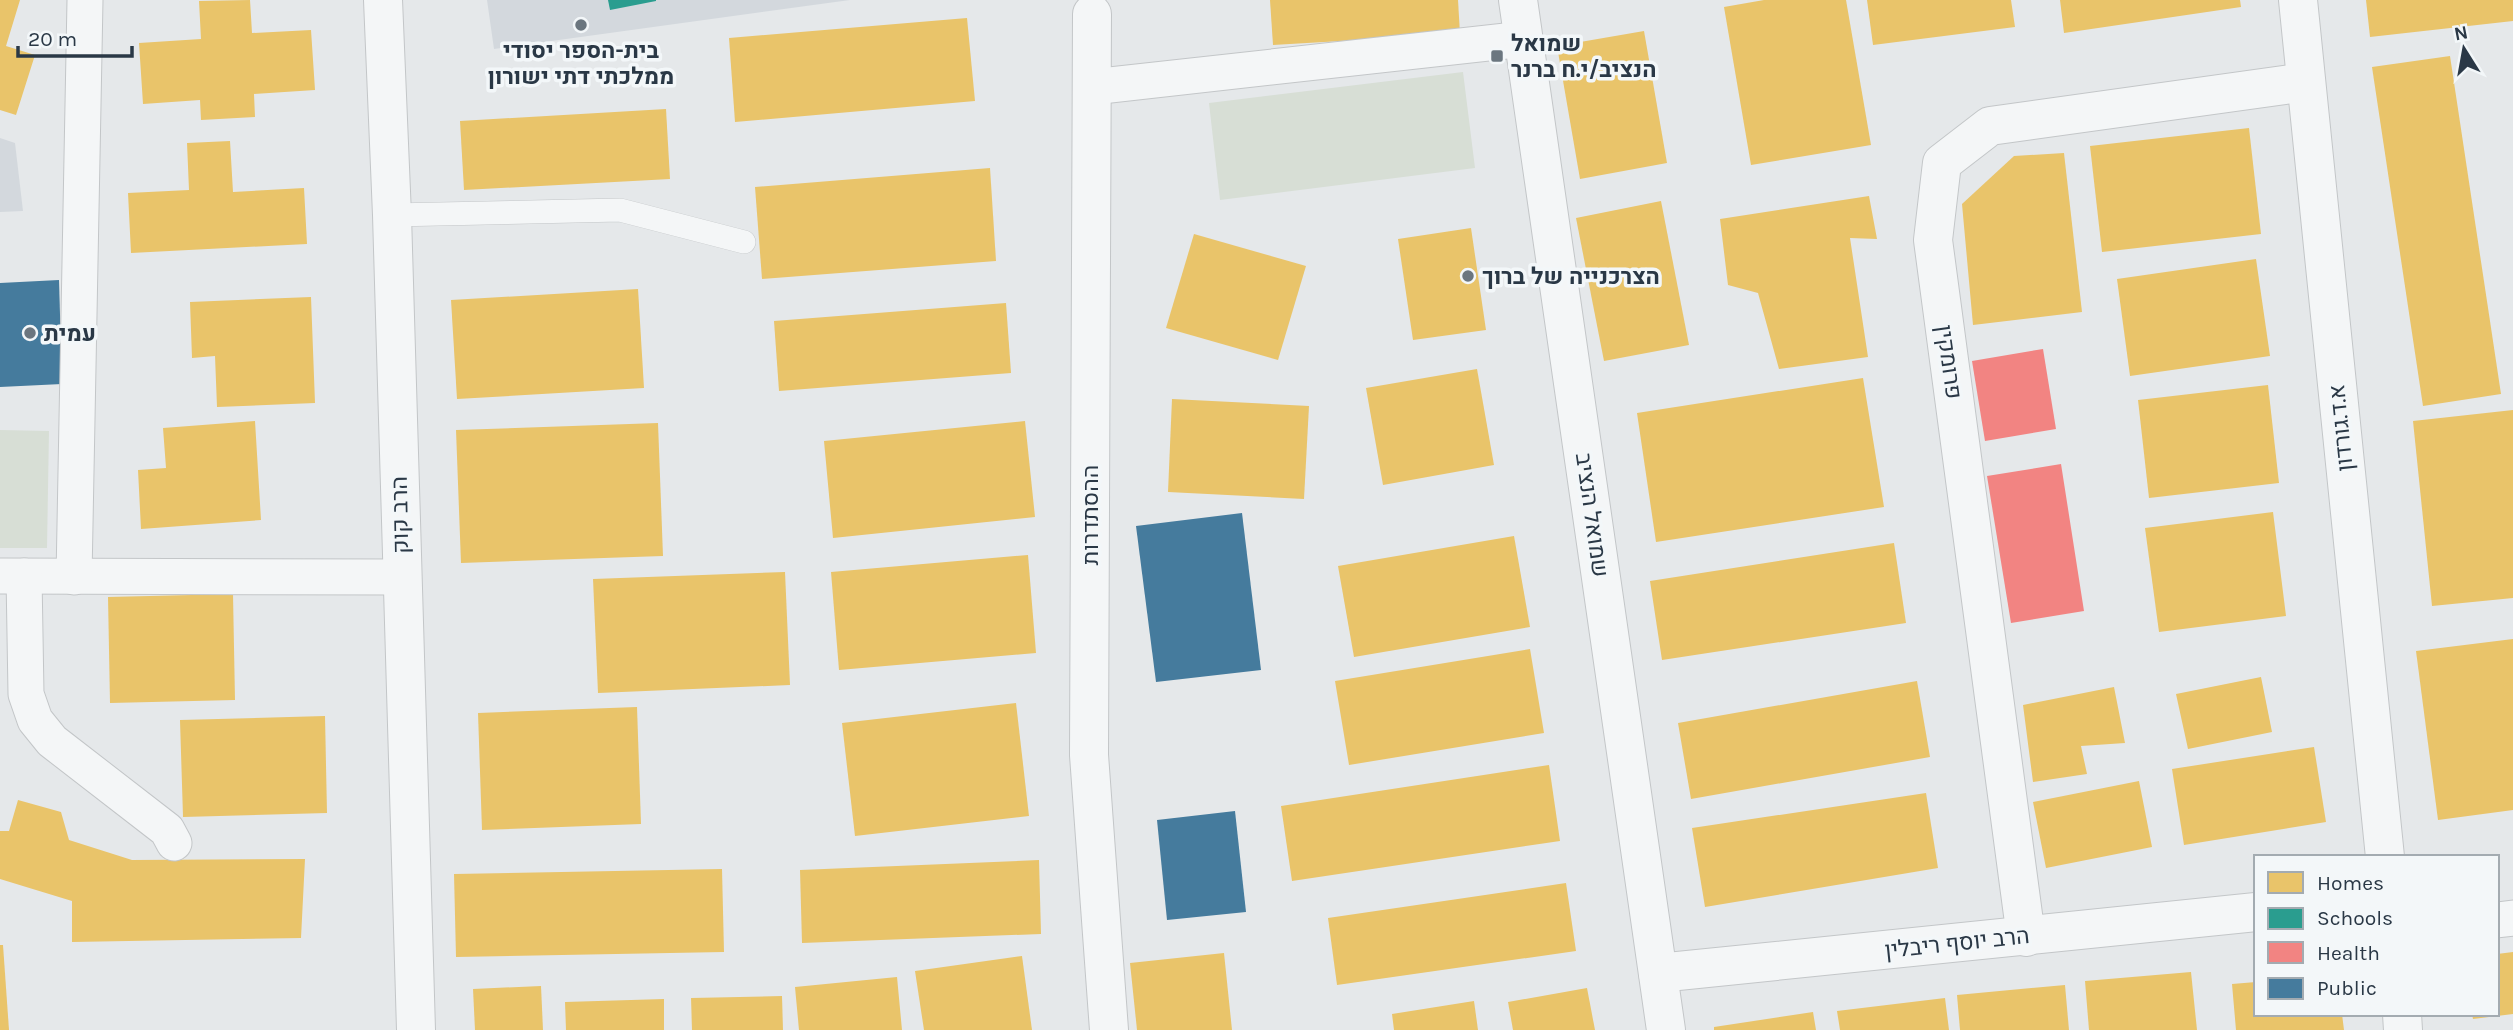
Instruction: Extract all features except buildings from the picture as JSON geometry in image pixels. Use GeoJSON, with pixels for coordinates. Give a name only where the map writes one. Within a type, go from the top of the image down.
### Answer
{"type":"FeatureCollection","features":[{"type":"Feature","properties":{"kind":"street"},"geometry":{"type":"LineString","coordinates":[[74,577],[85,0]]}},
{"type":"Feature","properties":{"kind":"street","name":"הרב קוק"},"geometry":{"type":"LineString","coordinates":[[383,0],[392,215],[416,1030]]}},
{"type":"Feature","properties":{"kind":"street","name":"שמואל הנציב"},"geometry":{"type":"LineString","coordinates":[[1518,0],[1666,1030]]}},
{"type":"Feature","properties":{"kind":"street","name":"א.ד.גורדון"},"geometry":{"type":"LineString","coordinates":[[2298,0],[2385,855]]}},
{"type":"Feature","properties":{"kind":"street","name":"ההסתדרות"},"geometry":{"type":"LineString","coordinates":[[1092,7],[1089,755],[1108,1030]]}},
{"type":"Feature","properties":{"kind":"street"},"geometry":{"type":"LineString","coordinates":[[1092,87],[1524,39]]}},
{"type":"Feature","properties":{"kind":"street","name":"פרומקין"},"geometry":{"type":"LineString","coordinates":[[2026,937],[1933,240],[1942,163],[1990,126],[2306,82]]}},
{"type":"Feature","properties":{"kind":"street"},"geometry":{"type":"LineString","coordinates":[[174,843],[167,830],[52,741],[35,720],[26,694],[12,576],[402,577]]}},
{"type":"Feature","properties":{"kind":"street","name":"הרב יוסף ריבלין"},"geometry":{"type":"LineString","coordinates":[[1658,973],[2254,912]]}},
{"type":"Feature","properties":{"kind":"lane"},"geometry":{"type":"LineString","coordinates":[[392,215],[620,210],[744,242]]}},
{"type":"Feature","properties":{"kind":"shaded area","name":"בית-הספר יסודי ממלכתי דתי ישורון"},"geometry":{"type":"Polygon","coordinates":[[[487,0],[850,0],[494,49],[487,0]]]}},
{"type":"Feature","properties":{"kind":"shaded area"},"geometry":{"type":"Polygon","coordinates":[[[1463,72],[1475,168],[1220,200],[1209,103],[1463,72]]]}},
{"type":"Feature","properties":{"kind":"shaded area"},"geometry":{"type":"Polygon","coordinates":[[[0,138],[15,143],[23,211],[0,212],[0,138]]]}},
{"type":"Feature","properties":{"kind":"shaded area"},"geometry":{"type":"Polygon","coordinates":[[[0,430],[49,431],[47,548],[0,548],[0,430]]]}},
{"type":"Feature","properties":{"kind":"place","name":"בית-הספר יסודי ממלכתי דתי ישורון"},"geometry":{"type":"Point","coordinates":[581,25]}},
{"type":"Feature","properties":{"kind":"place","name":"שמואל הנציב/י.ח ברנר"},"geometry":{"type":"Point","coordinates":[1497,56]}},
{"type":"Feature","properties":{"kind":"place","name":"הצרכנייה של ברוך"},"geometry":{"type":"Point","coordinates":[1468,276]}},
{"type":"Feature","properties":{"kind":"place","name":"עמית"},"geometry":{"type":"Point","coordinates":[30,333]}}]}
